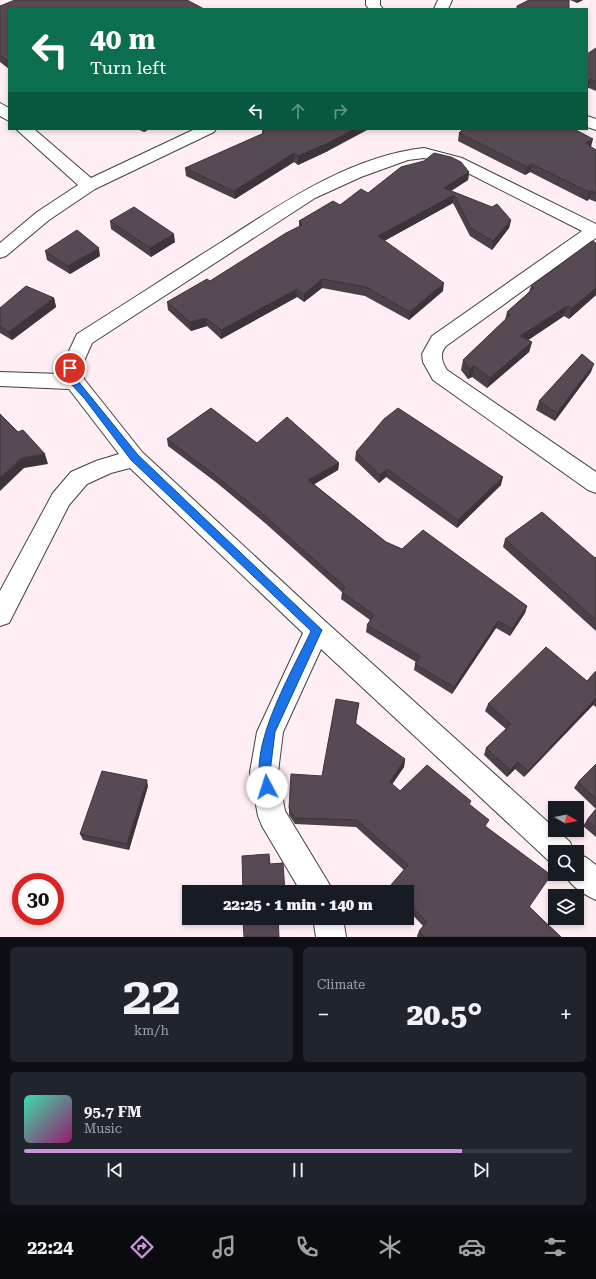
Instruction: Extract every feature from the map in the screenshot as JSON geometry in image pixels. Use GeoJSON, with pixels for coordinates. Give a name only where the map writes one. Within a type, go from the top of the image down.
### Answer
{"type":"FeatureCollection","features":[{"type":"Feature","properties":{"kind":"street"},"geometry":{"type":"LineString","coordinates":[[0,108],[8,115]]}},
{"type":"Feature","properties":{"kind":"street"},"geometry":{"type":"LineString","coordinates":[[25,130],[89,185]]}},
{"type":"Feature","properties":{"kind":"street"},"geometry":{"type":"LineString","coordinates":[[0,252],[43,216],[89,185],[206,130]]}},
{"type":"Feature","properties":{"kind":"street"},"geometry":{"type":"LineString","coordinates":[[552,845],[317,630],[134,458],[87,396],[74,382],[70,368],[84,339],[309,194],[355,173],[405,155],[424,153],[441,156],[456,161],[596,230],[439,341],[431,353],[432,363],[440,375],[596,484]]}},
{"type":"Feature","properties":{"kind":"street"},"geometry":{"type":"LineString","coordinates":[[0,379],[74,382]]}},
{"type":"Feature","properties":{"kind":"street"},"geometry":{"type":"LineString","coordinates":[[0,615],[60,499],[79,478],[104,467],[134,458]]}},
{"type":"Feature","properties":{"kind":"street"},"geometry":{"type":"LineString","coordinates":[[314,885],[272,816],[264,772],[270,732],[317,630]]}},
{"type":"Feature","properties":{"kind":"street"},"geometry":{"type":"LineString","coordinates":[[584,874],[596,885]]}},
{"type":"Feature","properties":{"kind":"street"},"geometry":{"type":"LineString","coordinates":[[329,925],[331,937]]}},
{"type":"Feature","properties":{"kind":"building"},"geometry":{"type":"Polygon","coordinates":[[[15,0],[187,0],[202,8],[8,8],[8,61],[0,55],[0,6],[15,0]]]}},
{"type":"Feature","properties":{"kind":"building"},"geometry":{"type":"Polygon","coordinates":[[[529,0],[569,0],[569,8],[517,8],[517,6],[529,0]]]}},
{"type":"Feature","properties":{"kind":"building"},"geometry":{"type":"Polygon","coordinates":[[[596,48],[596,82],[591,79],[588,81],[588,53],[596,48]]]}},
{"type":"Feature","properties":{"kind":"building"},"geometry":{"type":"Polygon","coordinates":[[[353,130],[298,156],[294,153],[234,191],[185,168],[264,133],[262,131],[353,130]]]}},
{"type":"Feature","properties":{"kind":"building"},"geometry":{"type":"Polygon","coordinates":[[[462,130],[576,130],[593,139],[585,143],[596,150],[596,193],[591,191],[589,192],[532,164],[527,167],[459,133],[462,130]]]}},
{"type":"Feature","properties":{"kind":"building"},"geometry":{"type":"Polygon","coordinates":[[[434,153],[451,157],[461,162],[469,172],[444,188],[492,207],[497,204],[511,220],[493,241],[471,228],[454,195],[378,236],[444,283],[410,312],[366,287],[322,279],[304,294],[297,289],[221,330],[206,318],[190,322],[167,302],[207,279],[210,281],[286,233],[302,225],[299,221],[333,201],[340,205],[361,189],[368,193],[401,167],[424,161],[434,153]]]}},
{"type":"Feature","properties":{"kind":"building"},"geometry":{"type":"Polygon","coordinates":[[[134,207],[174,234],[150,248],[110,221],[134,207]]]}},
{"type":"Feature","properties":{"kind":"building"},"geometry":{"type":"Polygon","coordinates":[[[77,230],[99,248],[68,266],[45,251],[77,230]]]}},
{"type":"Feature","properties":{"kind":"building"},"geometry":{"type":"Polygon","coordinates":[[[592,241],[596,243],[596,288],[572,308],[567,306],[520,336],[532,342],[490,378],[474,366],[470,369],[463,360],[510,315],[507,312],[534,288],[531,286],[592,241]]]}},
{"type":"Feature","properties":{"kind":"building"},"geometry":{"type":"Polygon","coordinates":[[[26,286],[54,298],[9,332],[0,326],[0,308],[26,286]]]}},
{"type":"Feature","properties":{"kind":"building"},"geometry":{"type":"Polygon","coordinates":[[[582,354],[594,364],[557,413],[539,401],[582,354]]]}},
{"type":"Feature","properties":{"kind":"building"},"geometry":{"type":"Polygon","coordinates":[[[211,408],[257,443],[287,417],[339,463],[308,480],[386,542],[402,549],[423,530],[527,606],[512,629],[498,621],[454,687],[415,664],[420,656],[367,625],[374,615],[342,592],[345,587],[264,515],[167,439],[211,408]]]}},
{"type":"Feature","properties":{"kind":"building"},"geometry":{"type":"Polygon","coordinates":[[[398,408],[503,477],[458,520],[387,469],[380,475],[356,452],[384,419],[398,408]]]}},
{"type":"Feature","properties":{"kind":"building"},"geometry":{"type":"Polygon","coordinates":[[[0,414],[18,432],[23,430],[45,454],[21,458],[0,478],[0,414]]]}},
{"type":"Feature","properties":{"kind":"building"},"geometry":{"type":"Polygon","coordinates":[[[542,512],[595,558],[596,557],[596,620],[505,539],[542,512]]]}},
{"type":"Feature","properties":{"kind":"building"},"geometry":{"type":"Polygon","coordinates":[[[546,647],[587,681],[596,671],[596,698],[528,771],[518,762],[510,770],[486,748],[511,724],[488,704],[546,647]]]}},
{"type":"Feature","properties":{"kind":"building"},"geometry":{"type":"Polygon","coordinates":[[[336,699],[359,703],[355,723],[405,759],[390,782],[400,791],[427,765],[471,801],[469,804],[489,820],[485,826],[548,873],[548,879],[529,907],[561,937],[424,937],[419,931],[427,922],[414,909],[414,885],[391,885],[408,865],[357,820],[295,818],[289,808],[291,774],[322,776],[336,699]]]}},
{"type":"Feature","properties":{"kind":"building"},"geometry":{"type":"Polygon","coordinates":[[[596,764],[596,799],[578,782],[596,764]]]}},
{"type":"Feature","properties":{"kind":"building"},"geometry":{"type":"Polygon","coordinates":[[[102,771],[147,780],[127,844],[80,834],[102,771]]]}},
{"type":"Feature","properties":{"kind":"building"},"geometry":{"type":"Polygon","coordinates":[[[596,809],[596,828],[587,820],[596,809]]]}},
{"type":"Feature","properties":{"kind":"building"},"geometry":{"type":"Polygon","coordinates":[[[269,854],[270,864],[283,863],[285,885],[243,885],[242,856],[269,854]]]}},
{"type":"Feature","properties":{"kind":"building"},"geometry":{"type":"Polygon","coordinates":[[[243,925],[278,925],[279,937],[244,937],[243,925]]]}},
{"type":"Feature","properties":{"kind":"route"},"geometry":{"type":"LineString","coordinates":[[70,368],[74,382],[87,396],[134,458],[317,630],[270,732],[264,772],[267,787]]}}]}
